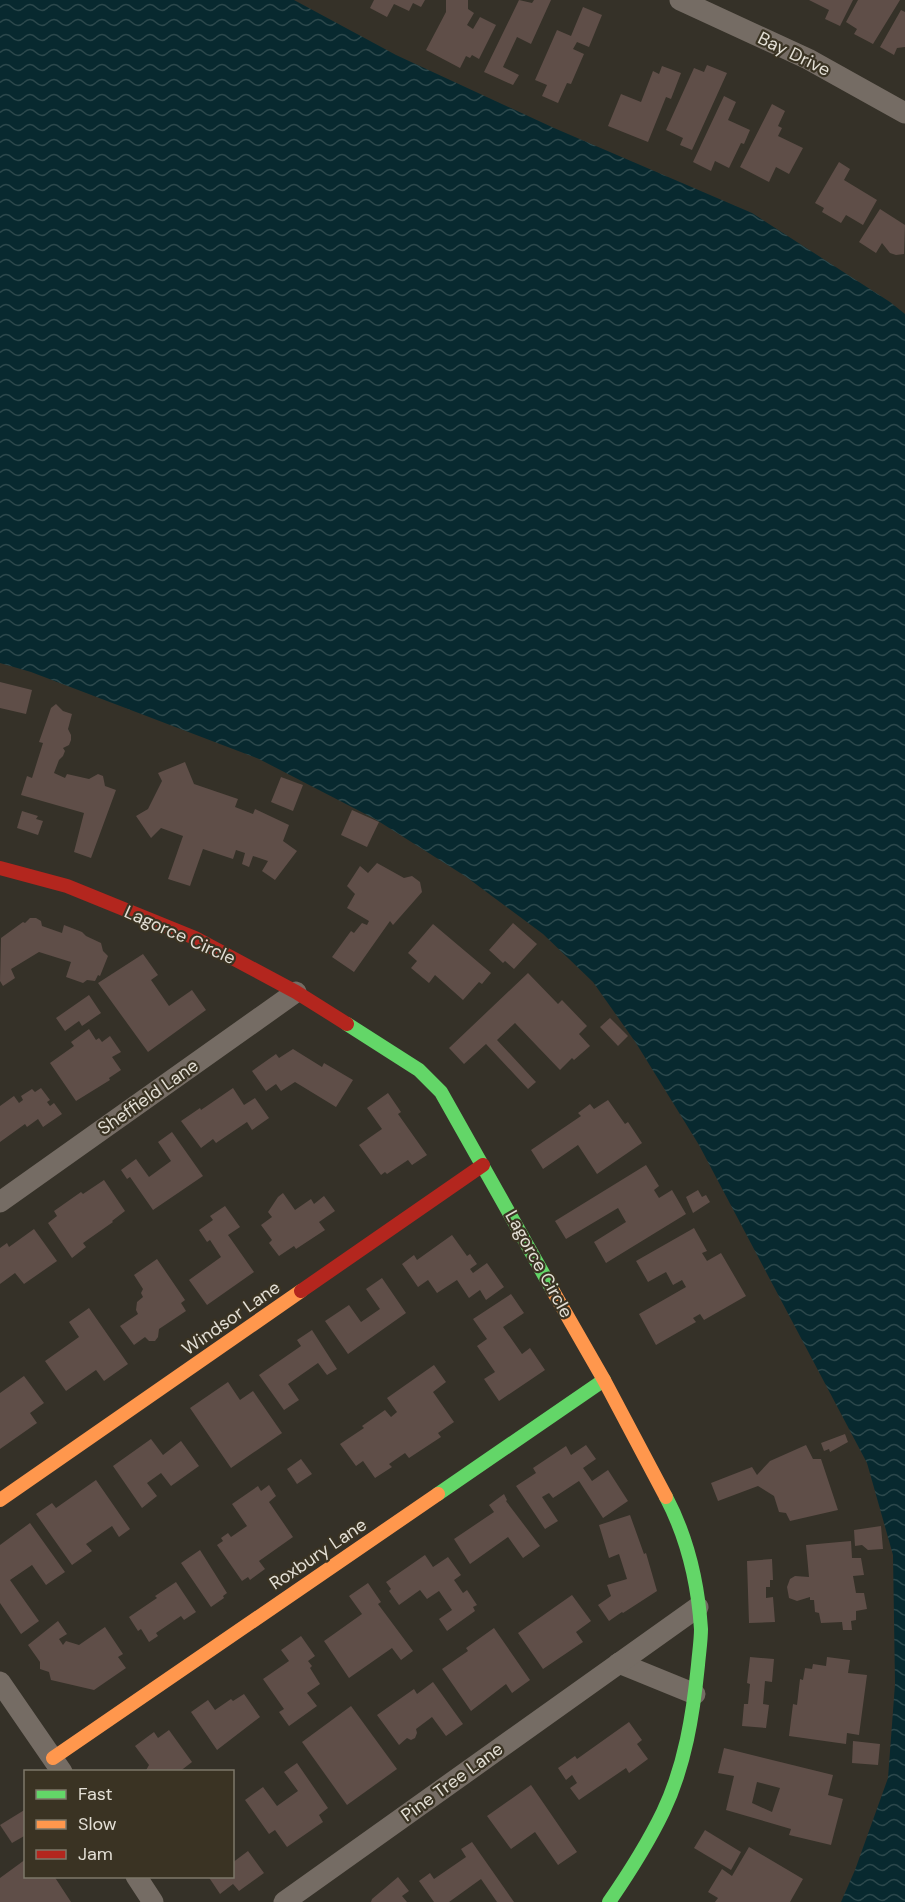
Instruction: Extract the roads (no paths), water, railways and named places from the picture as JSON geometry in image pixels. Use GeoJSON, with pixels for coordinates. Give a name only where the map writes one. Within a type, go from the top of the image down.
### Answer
{"type":"FeatureCollection","features":[{"type":"Feature","properties":{"kind":"street","name":"Bay Drive"},"geometry":{"type":"LineString","coordinates":[[680,0],[808,59],[905,113]]}},
{"type":"Feature","properties":{"kind":"street","name":"Lagorce Circle"},"geometry":{"type":"LineString","coordinates":[[0,868],[67,886],[195,938],[296,992],[418,1070],[441,1092],[604,1380],[675,1514],[693,1568],[701,1630],[695,1694],[687,1744],[664,1810],[631,1871],[609,1902]]}},
{"type":"Feature","properties":{"kind":"street","name":"Sheffield Lane"},"geometry":{"type":"LineString","coordinates":[[0,1202],[296,992]]}},
{"type":"Feature","properties":{"kind":"street","name":"Windsor Lane"},"geometry":{"type":"LineString","coordinates":[[0,1500],[483,1165]]}},
{"type":"Feature","properties":{"kind":"street","name":"Roxbury Lane"},"geometry":{"type":"LineString","coordinates":[[58,1765],[604,1380]]}},
{"type":"Feature","properties":{"kind":"street","name":"Pine Tree Lane"},"geometry":{"type":"LineString","coordinates":[[284,1902],[698,1607]]}},
{"type":"Feature","properties":{"kind":"street"},"geometry":{"type":"LineString","coordinates":[[619,1663],[695,1694]]}},
{"type":"Feature","properties":{"kind":"street"},"geometry":{"type":"LineString","coordinates":[[0,1682],[58,1765]]}},
{"type":"Feature","properties":{"kind":"street"},"geometry":{"type":"LineString","coordinates":[[137,1878],[153,1902]]}},
{"type":"Feature","properties":{"kind":"water"},"geometry":{"type":"Polygon","coordinates":[[[0,0],[294,0],[396,55],[554,128],[752,213],[905,314],[905,1902],[841,1902],[888,1778],[895,1684],[893,1555],[867,1463],[699,1145],[636,1043],[593,982],[543,934],[465,876],[375,819],[259,759],[31,672],[0,663],[0,0]]]}}]}
